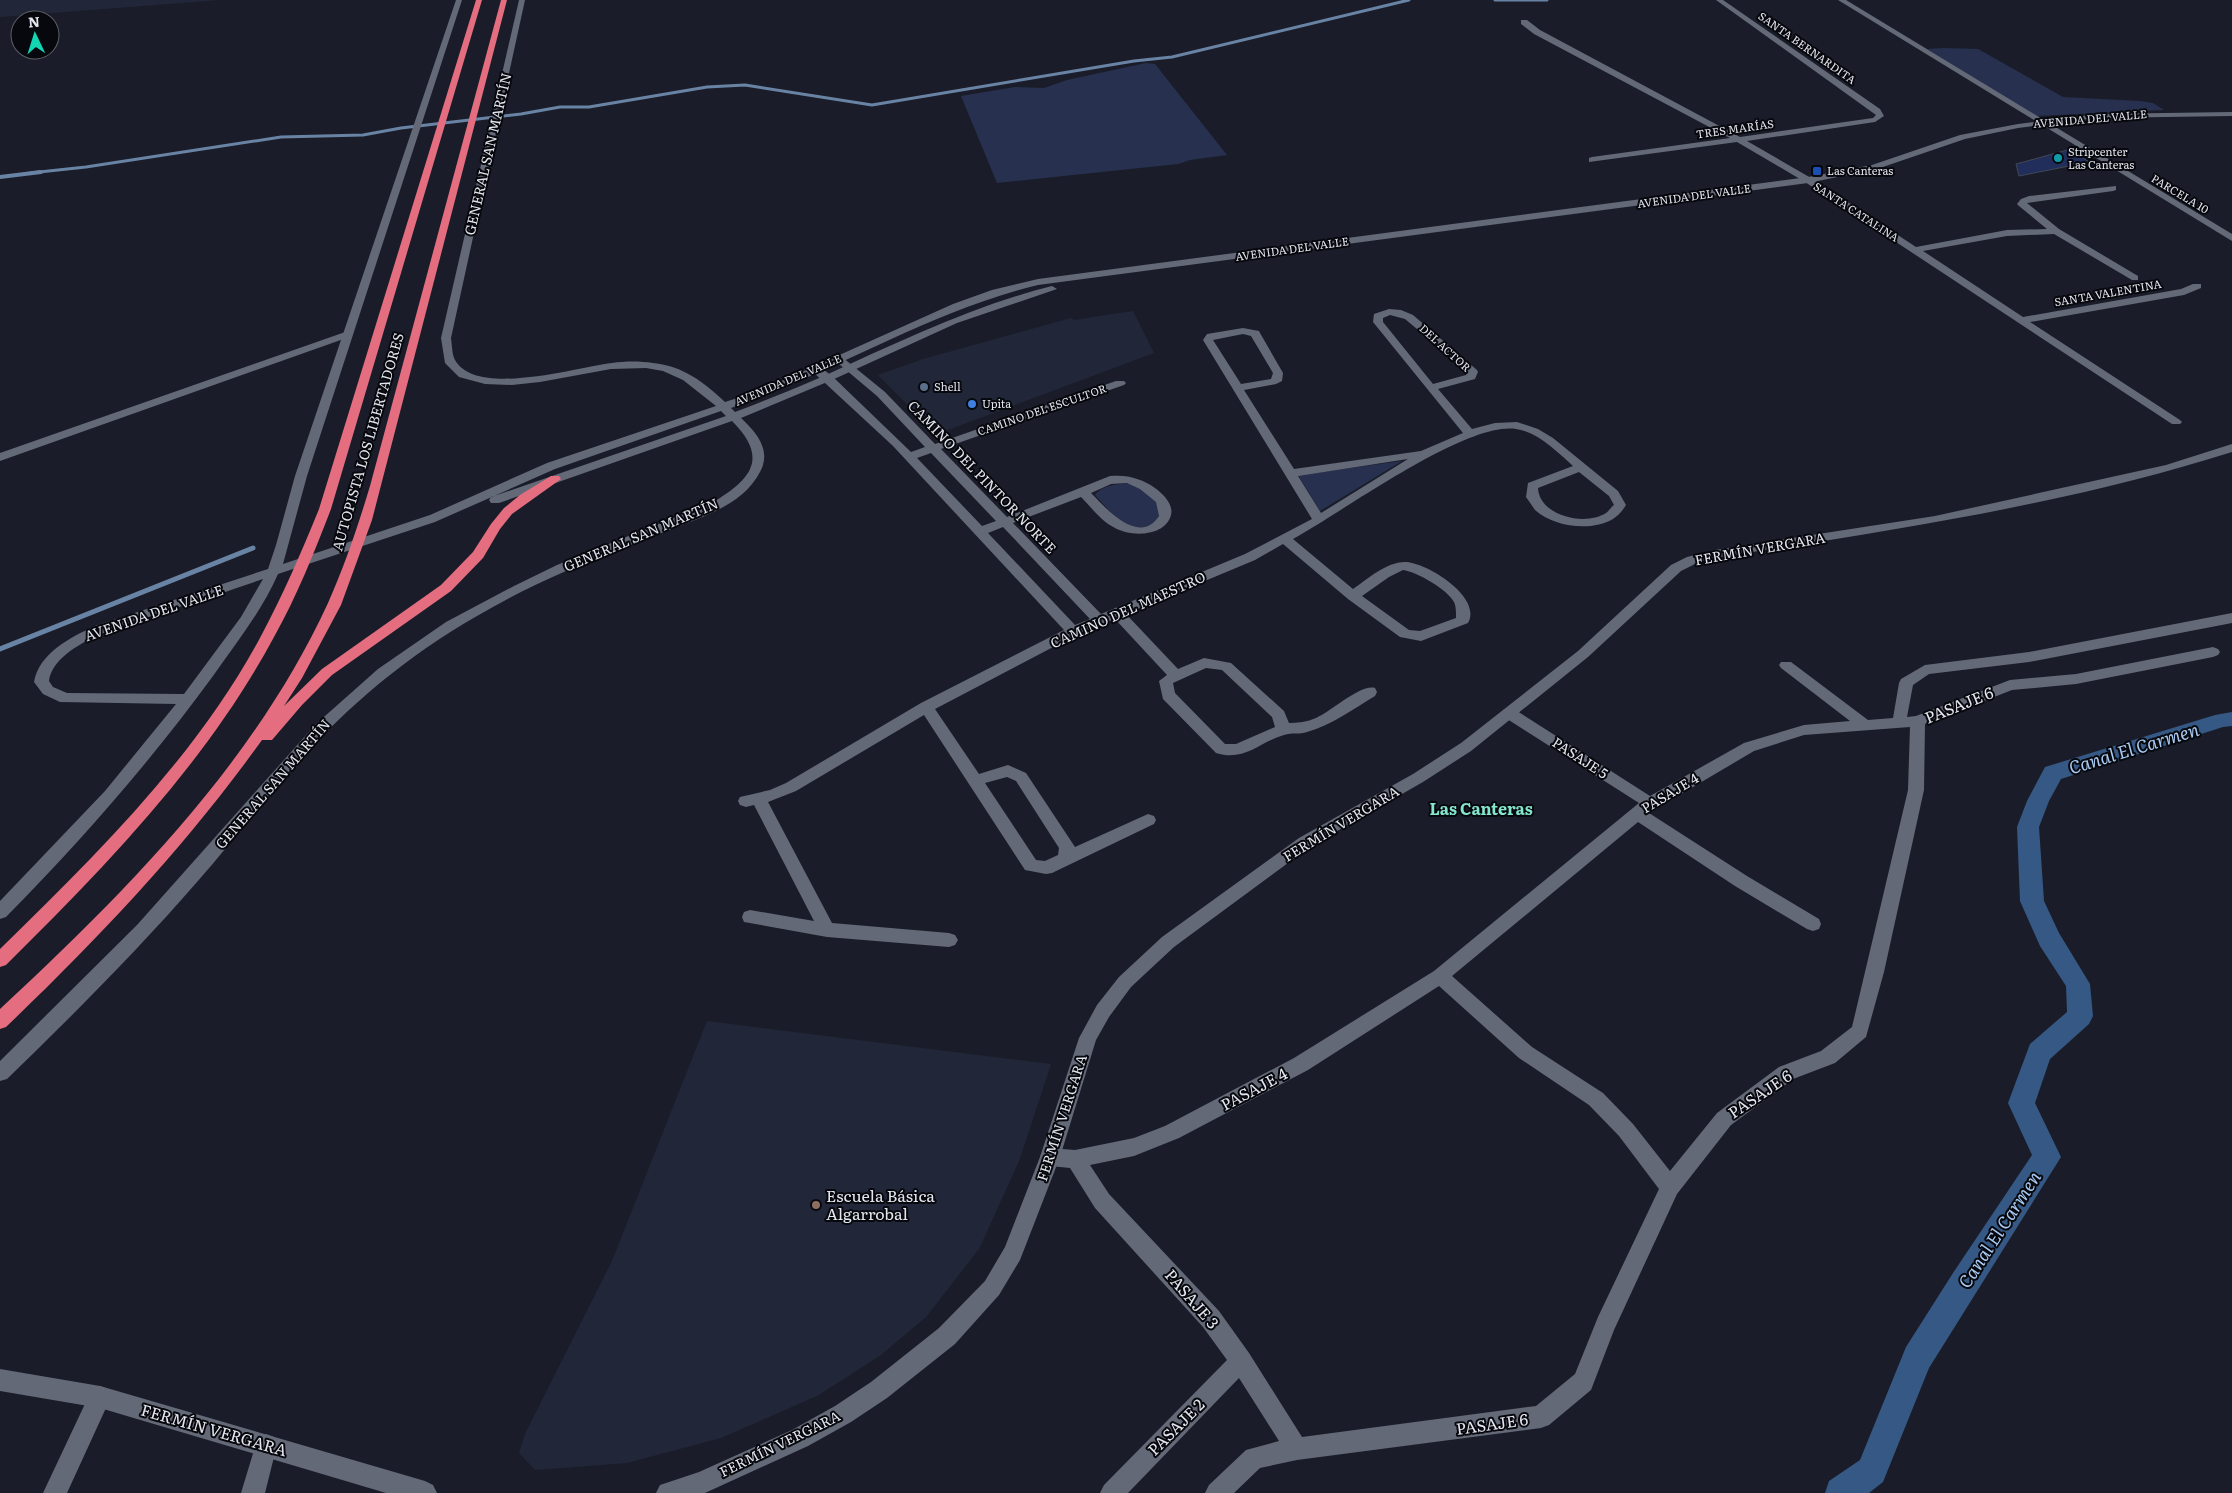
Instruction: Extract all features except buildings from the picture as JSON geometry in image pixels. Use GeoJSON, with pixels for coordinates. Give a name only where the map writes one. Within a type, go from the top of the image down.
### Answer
{"type":"FeatureCollection","features":[{"type":"Feature","properties":{"kind":"highway","name":"AUTOPISTA LOS LIBERTADORES"},"geometry":{"type":"LineString","coordinates":[[0,960],[93,867],[160,791],[230,700],[282,614],[307,559],[325,509],[479,0]]}},
{"type":"Feature","properties":{"kind":"highway","name":"AUTOPISTA LOS LIBERTADORES"},"geometry":{"type":"LineString","coordinates":[[0,1021],[105,918],[212,796],[264,725],[304,662],[326,620],[353,558],[385,453],[504,0]]}},
{"type":"Feature","properties":{"kind":"highway"},"geometry":{"type":"LineString","coordinates":[[212,796],[308,690],[348,655],[416,611],[446,588],[473,561],[508,511],[524,498],[555,479]]}},
{"type":"Feature","properties":{"kind":"street"},"geometry":{"type":"LineString","coordinates":[[0,912],[93,816],[159,739],[246,619],[275,567],[301,476],[459,0]]}},
{"type":"Feature","properties":{"kind":"street","name":"GENERAL SAN MARTÍN"},"geometry":{"type":"LineString","coordinates":[[0,1073],[81,995],[151,922],[226,838],[300,749],[347,703],[373,682],[429,640],[498,599],[560,569],[699,513],[723,501],[740,489],[755,471],[760,457],[760,449],[752,435],[688,377],[659,366],[614,366],[547,379],[507,382],[486,381],[469,377],[457,370],[449,362],[445,350],[446,338],[522,0]]}},
{"type":"Feature","properties":{"kind":"street","name":"SANTA BERNARDITA"},"geometry":{"type":"LineString","coordinates":[[1719,0],[1877,111],[1880,116]]}},
{"type":"Feature","properties":{"kind":"street","name":"PARCELA 10"},"geometry":{"type":"LineString","coordinates":[[1841,0],[2232,238]]}},
{"type":"Feature","properties":{"kind":"street","name":"SANTA CATALINA"},"geometry":{"type":"LineString","coordinates":[[1524,22],[1537,32],[1740,140],[1808,180],[2176,422]]}},
{"type":"Feature","properties":{"kind":"street","name":"AVENIDA DEL VALLE"},"geometry":{"type":"LineString","coordinates":[[431,519],[551,466],[763,392],[956,306],[996,292],[1060,278],[1151,268],[1808,180],[1874,167],[1964,137],[2040,122],[2119,115],[2232,114]]}},
{"type":"Feature","properties":{"kind":"street","name":"TRES MARÍAS"},"geometry":{"type":"LineString","coordinates":[[1592,160],[1875,120],[1880,116]]}},
{"type":"Feature","properties":{"kind":"street"},"geometry":{"type":"LineString","coordinates":[[2113,188],[2024,201],[2022,204],[2056,231],[2135,278]]}},
{"type":"Feature","properties":{"kind":"street"},"geometry":{"type":"LineString","coordinates":[[1913,250],[2000,234],[2056,231]]}},
{"type":"Feature","properties":{"kind":"street","name":"AVENIDA DEL VALLE"},"geometry":{"type":"LineString","coordinates":[[188,700],[65,698],[46,689],[41,680],[52,660],[64,648],[81,638],[116,623],[555,479],[734,417],[828,378],[931,330],[994,306],[1056,288],[1151,268]]}},
{"type":"Feature","properties":{"kind":"street","name":"SANTA VALENTINA"},"geometry":{"type":"LineString","coordinates":[[2021,320],[2184,292],[2197,286]]}},
{"type":"Feature","properties":{"kind":"street","name":"DEL ACTOR"},"geometry":{"type":"LineString","coordinates":[[1389,312],[1405,314],[1473,372],[1471,377],[1465,380],[1431,388],[1378,322],[1378,316],[1389,312]]}},
{"type":"Feature","properties":{"kind":"street"},"geometry":{"type":"LineString","coordinates":[[1237,388],[1276,380],[1278,373],[1255,333],[1243,331],[1211,336],[1208,340],[1237,388],[1291,473],[1319,520]]}},
{"type":"Feature","properties":{"kind":"street"},"geometry":{"type":"LineString","coordinates":[[0,457],[348,334]]}},
{"type":"Feature","properties":{"kind":"street","name":"CAMINO DEL PINTOR NORTE"},"geometry":{"type":"LineString","coordinates":[[838,359],[847,369],[862,377],[881,394],[1100,621]]}},
{"type":"Feature","properties":{"kind":"street"},"geometry":{"type":"LineString","coordinates":[[816,369],[828,378],[908,457],[1073,631]]}},
{"type":"Feature","properties":{"kind":"street","name":"CAMINO DEL ESCULTOR"},"geometry":{"type":"LineString","coordinates":[[908,457],[1120,383]]}},
{"type":"Feature","properties":{"kind":"street"},"geometry":{"type":"LineString","coordinates":[[1431,388],[1470,434]]}},
{"type":"Feature","properties":{"kind":"street","name":"CAMINO DEL MAESTRO"},"geometry":{"type":"LineString","coordinates":[[827,930],[753,800],[791,787],[926,707],[1073,631],[1118,614],[1250,557],[1319,520],[1426,453],[1470,434],[1495,426],[1517,425],[1534,431],[1549,440],[1614,494],[1620,505],[1617,511],[1598,523],[1582,524],[1570,522],[1548,512],[1533,501],[1530,493],[1532,486],[1580,467]]}},
{"type":"Feature","properties":{"kind":"street","name":"FERMÍN VERGARA"},"geometry":{"type":"LineString","coordinates":[[668,1493],[701,1488],[843,1414],[879,1390],[947,1336],[980,1303],[1003,1272],[1014,1253],[1050,1157],[1088,1038],[1114,996],[1146,960],[1245,884],[1305,842],[1443,763],[1583,654],[1670,573],[1692,560],[1715,554],[1935,520],[2169,468],[2232,448]]}},
{"type":"Feature","properties":{"kind":"street","name":"CAMINO DEL MAESTRO"},"geometry":{"type":"LineString","coordinates":[[1291,473],[1426,453]]}},
{"type":"Feature","properties":{"kind":"street"},"geometry":{"type":"LineString","coordinates":[[979,532],[1083,492],[1096,484],[1114,479],[1143,484],[1163,502],[1164,512],[1161,523],[1153,528],[1140,531],[1127,529],[1116,524],[1083,492]]}},
{"type":"Feature","properties":{"kind":"street"},"geometry":{"type":"LineString","coordinates":[[1285,539],[1353,596],[1405,634],[1421,636],[1463,620],[1463,609],[1460,599],[1449,589],[1418,569],[1403,566],[1353,596]]}},
{"type":"Feature","properties":{"kind":"street"},"geometry":{"type":"LineString","coordinates":[[1118,614],[1176,676]]}},
{"type":"Feature","properties":{"kind":"street","name":"PASAJE 6"},"geometry":{"type":"LineString","coordinates":[[1217,1493],[1254,1458],[1297,1449],[1541,1417],[1583,1382],[1606,1325],[1670,1187],[1724,1119],[1786,1073],[1828,1058],[1860,1031],[1916,790],[1908,722],[1906,683],[1925,670],[2029,657],[2232,618]]}},
{"type":"Feature","properties":{"kind":"street","name":"PASAJE 6"},"geometry":{"type":"LineString","coordinates":[[1908,722],[2010,685],[2076,679],[2213,652]]}},
{"type":"Feature","properties":{"kind":"street"},"geometry":{"type":"LineString","coordinates":[[1283,729],[1280,715],[1226,666],[1204,663],[1166,681],[1168,695],[1222,749],[1238,750],[1283,729],[1304,728],[1322,722],[1370,692]]}},
{"type":"Feature","properties":{"kind":"street"},"geometry":{"type":"LineString","coordinates":[[1786,665],[1865,725]]}},
{"type":"Feature","properties":{"kind":"street"},"geometry":{"type":"LineString","coordinates":[[926,707],[1031,865],[1046,868],[1148,820]]}},
{"type":"Feature","properties":{"kind":"street","name":"PASAJE 5"},"geometry":{"type":"LineString","coordinates":[[1509,713],[1644,808],[1741,881],[1813,924]]}},
{"type":"Feature","properties":{"kind":"street","name":"PASAJE 4"},"geometry":{"type":"LineString","coordinates":[[1050,1157],[1076,1159],[1134,1147],[1172,1132],[1301,1064],[1440,976],[1644,808],[1749,747],[1804,730],[1908,722]]}},
{"type":"Feature","properties":{"kind":"street"},"geometry":{"type":"LineString","coordinates":[[974,781],[1008,771],[1021,777],[1067,847],[1065,859]]}},
{"type":"Feature","properties":{"kind":"street"},"geometry":{"type":"LineString","coordinates":[[750,917],[827,930],[949,940]]}},
{"type":"Feature","properties":{"kind":"street"},"geometry":{"type":"LineString","coordinates":[[1440,976],[1516,1044],[1538,1061],[1563,1075],[1596,1099],[1620,1122],[1670,1187]]}},
{"type":"Feature","properties":{"kind":"street","name":"PASAJE 3"},"geometry":{"type":"LineString","coordinates":[[1076,1159],[1102,1201],[1211,1319],[1241,1361],[1297,1449]]}},
{"type":"Feature","properties":{"kind":"street","name":"PASAJE 2"},"geometry":{"type":"LineString","coordinates":[[1112,1493],[1241,1361]]}},
{"type":"Feature","properties":{"kind":"street","name":"FERMÍN VERGARA"},"geometry":{"type":"LineString","coordinates":[[0,1380],[100,1397],[425,1493]]}},
{"type":"Feature","properties":{"kind":"street"},"geometry":{"type":"LineString","coordinates":[[55,1493],[100,1397]]}},
{"type":"Feature","properties":{"kind":"street"},"geometry":{"type":"LineString","coordinates":[[253,1493],[266,1445]]}},
{"type":"Feature","properties":{"kind":"shaded area"},"geometry":{"type":"Polygon","coordinates":[[[0,0],[220,0],[60,12],[60,10],[10,10],[10,16],[0,17],[0,0]]]}},
{"type":"Feature","properties":{"kind":"shaded area"},"geometry":{"type":"Polygon","coordinates":[[[1927,49],[1978,49],[2063,97],[2140,101],[2153,103],[2164,110],[2036,116],[1927,49]]]}},
{"type":"Feature","properties":{"kind":"shaded area"},"geometry":{"type":"Polygon","coordinates":[[[1146,63],[1155,64],[1227,155],[1190,160],[1178,164],[997,183],[961,96],[1015,87],[1044,88],[1067,80],[1146,63]]]}},
{"type":"Feature","properties":{"kind":"shaded area"},"geometry":{"type":"Polygon","coordinates":[[[1133,311],[1154,353],[937,434],[878,375],[923,359],[1071,318],[1074,320],[1133,311]]]}},
{"type":"Feature","properties":{"kind":"shaded area"},"geometry":{"type":"Polygon","coordinates":[[[1402,461],[1320,511],[1298,475],[1402,461]]]}},
{"type":"Feature","properties":{"kind":"shaded area"},"geometry":{"type":"Polygon","coordinates":[[[1130,483],[1148,493],[1158,504],[1159,514],[1157,519],[1150,525],[1140,528],[1124,524],[1095,495],[1106,487],[1130,483]]]}},
{"type":"Feature","properties":{"kind":"shaded area","name":"Escuela Básica Algarrobal"},"geometry":{"type":"Polygon","coordinates":[[[707,1021],[1051,1064],[1019,1161],[979,1249],[926,1317],[881,1355],[817,1396],[721,1438],[627,1463],[535,1470],[519,1453],[525,1434],[612,1261],[707,1021]]]}},
{"type":"Feature","properties":{"kind":"waterway"},"geometry":{"type":"LineString","coordinates":[[30,173],[86,167],[281,137],[363,135],[401,128],[521,114],[560,107],[589,107],[707,87],[745,85],[872,105],[1134,61],[1172,57],[1409,0]]}},
{"type":"Feature","properties":{"kind":"waterway"},"geometry":{"type":"LineString","coordinates":[[1495,0],[1547,0]]}},
{"type":"Feature","properties":{"kind":"waterway"},"geometry":{"type":"LineString","coordinates":[[0,177],[41,172]]}},
{"type":"Feature","properties":{"kind":"waterway"},"geometry":{"type":"LineString","coordinates":[[0,649],[253,548]]}},
{"type":"Feature","properties":{"kind":"waterway","name":"Canal El Carmen"},"geometry":{"type":"LineString","coordinates":[[1841,1493],[1872,1471],[1917,1358],[1963,1283],[2047,1157],[2021,1103],[2039,1052],[2080,1016],[2078,984],[2049,939],[2032,901],[2028,827],[2038,801],[2053,773],[2222,720],[2232,719]]}},
{"type":"Feature","properties":{"kind":"place","name":"Stripcenter Las Canteras"},"geometry":{"type":"Point","coordinates":[2058,158]}},
{"type":"Feature","properties":{"kind":"place","name":"Las Canteras"},"geometry":{"type":"Point","coordinates":[1817,171]}},
{"type":"Feature","properties":{"kind":"place","name":"Shell"},"geometry":{"type":"Point","coordinates":[924,387]}},
{"type":"Feature","properties":{"kind":"place","name":"Upita"},"geometry":{"type":"Point","coordinates":[972,404]}},
{"type":"Feature","properties":{"kind":"place","name":"Escuela Básica Algarrobal"},"geometry":{"type":"Point","coordinates":[816,1205]}},
{"type":"Feature","properties":{"kind":"district","name":"Las Canteras"},"geometry":{"type":"Point","coordinates":[1481,809]}}]}
